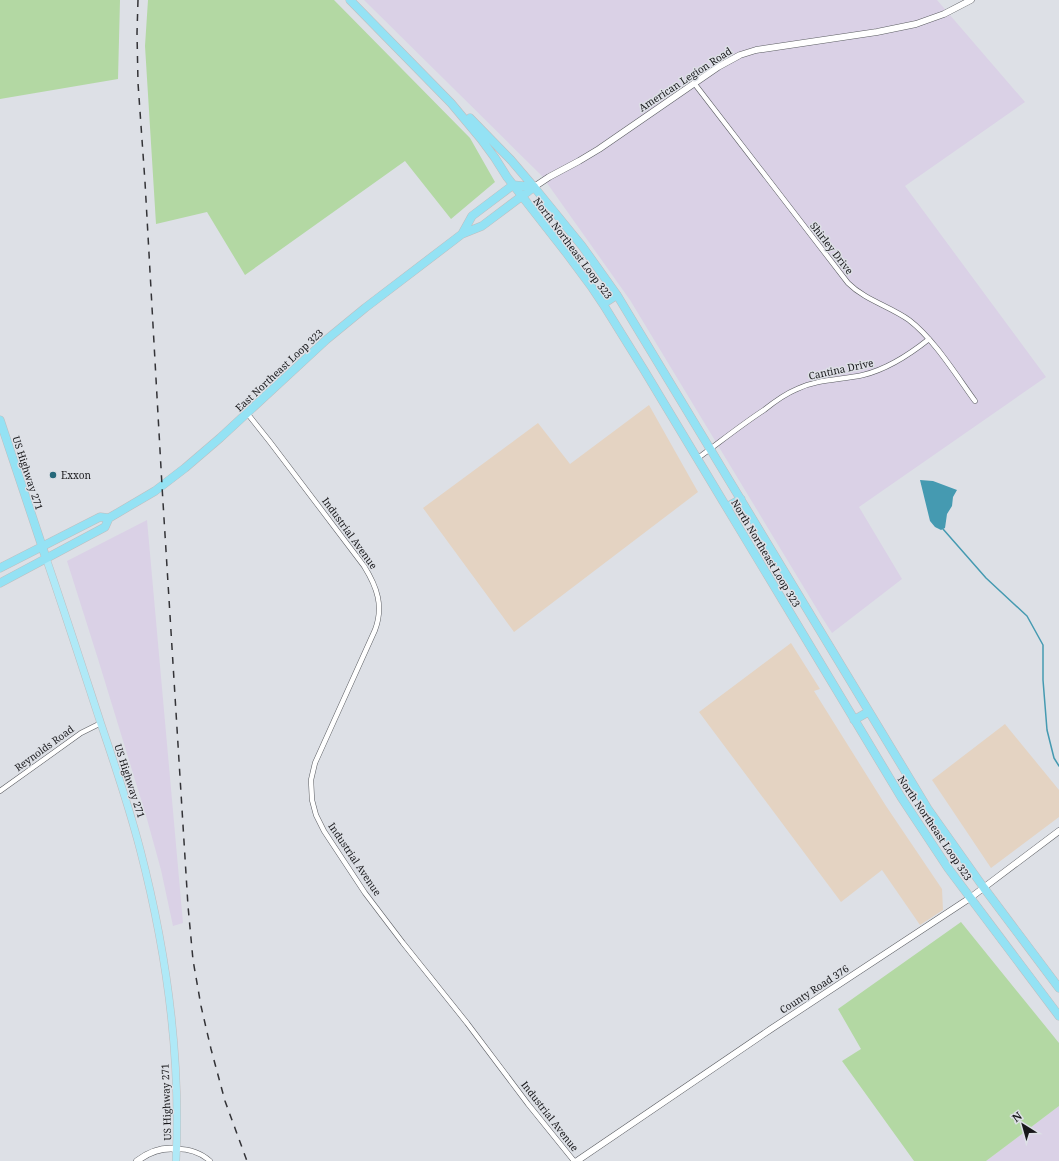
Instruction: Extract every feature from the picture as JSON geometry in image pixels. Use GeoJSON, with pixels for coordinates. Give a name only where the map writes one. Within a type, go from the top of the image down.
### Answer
{"type":"FeatureCollection","features":[{"type":"Feature","properties":{"kind":"highway","name":"North Northeast Loop 323"},"geometry":{"type":"LineString","coordinates":[[350,0],[451,103],[488,148],[521,196],[568,255],[604,304],[905,804],[970,898],[1059,1016]]}},
{"type":"Feature","properties":{"kind":"highway","name":"North Northeast Loop 323"},"geometry":{"type":"LineString","coordinates":[[451,103],[463,111],[511,160],[586,252],[617,295],[928,810],[1059,988]]}},
{"type":"Feature","properties":{"kind":"highway"},"geometry":{"type":"LineString","coordinates":[[513,185],[534,187]]}},
{"type":"Feature","properties":{"kind":"highway","name":"East Northeast Loop 323"},"geometry":{"type":"LineString","coordinates":[[462,234],[472,216],[513,185]]}},
{"type":"Feature","properties":{"kind":"highway","name":"American Legion Road"},"geometry":{"type":"LineString","coordinates":[[521,196],[534,187]]}},
{"type":"Feature","properties":{"kind":"highway","name":"East Northeast Loop 323"},"geometry":{"type":"LineString","coordinates":[[0,583],[105,527],[109,518],[145,497],[177,475],[211,446],[315,350],[364,308],[462,234],[482,226],[521,196]]}},
{"type":"Feature","properties":{"kind":"highway"},"geometry":{"type":"LineString","coordinates":[[604,304],[617,295]]}},
{"type":"Feature","properties":{"kind":"highway","name":"US Highway 271"},"geometry":{"type":"LineString","coordinates":[[0,420],[46,558]]}},
{"type":"Feature","properties":{"kind":"highway"},"geometry":{"type":"LineString","coordinates":[[727,507],[740,499]]}},
{"type":"Feature","properties":{"kind":"highway","name":"East Northeast Loop 323"},"geometry":{"type":"LineString","coordinates":[[0,568],[100,517],[109,518]]}},
{"type":"Feature","properties":{"kind":"highway"},"geometry":{"type":"LineString","coordinates":[[854,720],[868,712]]}},
{"type":"Feature","properties":{"kind":"main road","name":"US Highway 271"},"geometry":{"type":"LineString","coordinates":[[46,558],[123,791],[139,844],[155,913],[169,1000],[175,1071],[176,1161]]}},
{"type":"Feature","properties":{"kind":"street","name":"American Legion Road"},"geometry":{"type":"LineString","coordinates":[[534,187],[594,152],[726,62],[748,52],[906,27],[944,14],[971,0]]}},
{"type":"Feature","properties":{"kind":"street","name":"Shirley Drive"},"geometry":{"type":"LineString","coordinates":[[694,84],[848,283],[862,295],[891,309],[917,327],[929,339],[975,401]]}},
{"type":"Feature","properties":{"kind":"street","name":"Cantina Drive"},"geometry":{"type":"LineString","coordinates":[[698,458],[763,410],[797,389],[811,384],[862,376],[883,369],[908,355],[929,339]]}},
{"type":"Feature","properties":{"kind":"street","name":"Industrial Avenue"},"geometry":{"type":"LineString","coordinates":[[247,413],[364,566],[374,585],[379,604],[379,617],[375,630],[315,762],[311,786],[312,800],[316,815],[324,831],[344,861],[398,937],[574,1161]]}},
{"type":"Feature","properties":{"kind":"street","name":"Reynolds Road"},"geometry":{"type":"LineString","coordinates":[[0,791],[81,733],[101,723]]}},
{"type":"Feature","properties":{"kind":"street","name":"County Road 376"},"geometry":{"type":"LineString","coordinates":[[577,1161],[771,1028],[970,898],[1059,831]]}},
{"type":"Feature","properties":{"kind":"street"},"geometry":{"type":"LineString","coordinates":[[137,1161],[156,1150],[166,1148],[195,1151],[202,1154],[210,1161]]}},
{"type":"Feature","properties":{"kind":"shaded area"},"geometry":{"type":"Polygon","coordinates":[[[364,0],[937,0],[1025,102],[905,186],[1046,377],[859,507],[902,579],[832,633],[630,300],[542,176],[364,0]]]}},
{"type":"Feature","properties":{"kind":"shaded area"},"geometry":{"type":"Polygon","coordinates":[[[649,405],[698,492],[514,632],[423,508],[538,423],[570,464],[649,405]]]}},
{"type":"Feature","properties":{"kind":"shaded area"},"geometry":{"type":"Polygon","coordinates":[[[147,520],[183,923],[173,926],[161,870],[147,819],[67,561],[147,520]]]}},
{"type":"Feature","properties":{"kind":"shaded area"},"geometry":{"type":"Polygon","coordinates":[[[791,643],[820,689],[814,691],[886,806],[942,889],[943,910],[920,925],[882,870],[841,902],[699,712],[791,643]]]}},
{"type":"Feature","properties":{"kind":"shaded area"},"geometry":{"type":"Polygon","coordinates":[[[1005,724],[1059,790],[1059,817],[991,868],[932,780],[1005,724]]]}},
{"type":"Feature","properties":{"kind":"shaded area"},"geometry":{"type":"Polygon","coordinates":[[[1059,1106],[1059,1161],[986,1161],[1059,1106]]]}},
{"type":"Feature","properties":{"kind":"green space"},"geometry":{"type":"Polygon","coordinates":[[[0,0],[120,0],[118,79],[0,99],[0,0]]]}},
{"type":"Feature","properties":{"kind":"green space"},"geometry":{"type":"Polygon","coordinates":[[[148,0],[334,0],[470,138],[495,182],[451,219],[405,161],[245,275],[207,212],[156,224],[145,46],[148,0]]]}},
{"type":"Feature","properties":{"kind":"green space"},"geometry":{"type":"Polygon","coordinates":[[[961,922],[1059,1043],[1059,1106],[986,1161],[914,1161],[842,1061],[861,1049],[838,1009],[961,922]]]}},
{"type":"Feature","properties":{"kind":"water"},"geometry":{"type":"Polygon","coordinates":[[[920,480],[933,481],[957,490],[953,497],[952,506],[947,514],[945,528],[941,530],[935,527],[930,521],[920,480]]]}},
{"type":"Feature","properties":{"kind":"waterway"},"geometry":{"type":"LineString","coordinates":[[943,529],[986,578],[1027,616],[1043,645],[1043,680],[1047,730],[1054,758],[1059,766]]}},
{"type":"Feature","properties":{"kind":"railway"},"geometry":{"type":"LineString","coordinates":[[138,0],[138,83],[188,906],[193,960],[201,1006],[211,1049],[225,1101],[247,1161]]}},
{"type":"Feature","properties":{"kind":"place","name":"Exxon"},"geometry":{"type":"Point","coordinates":[53,475]}}]}
